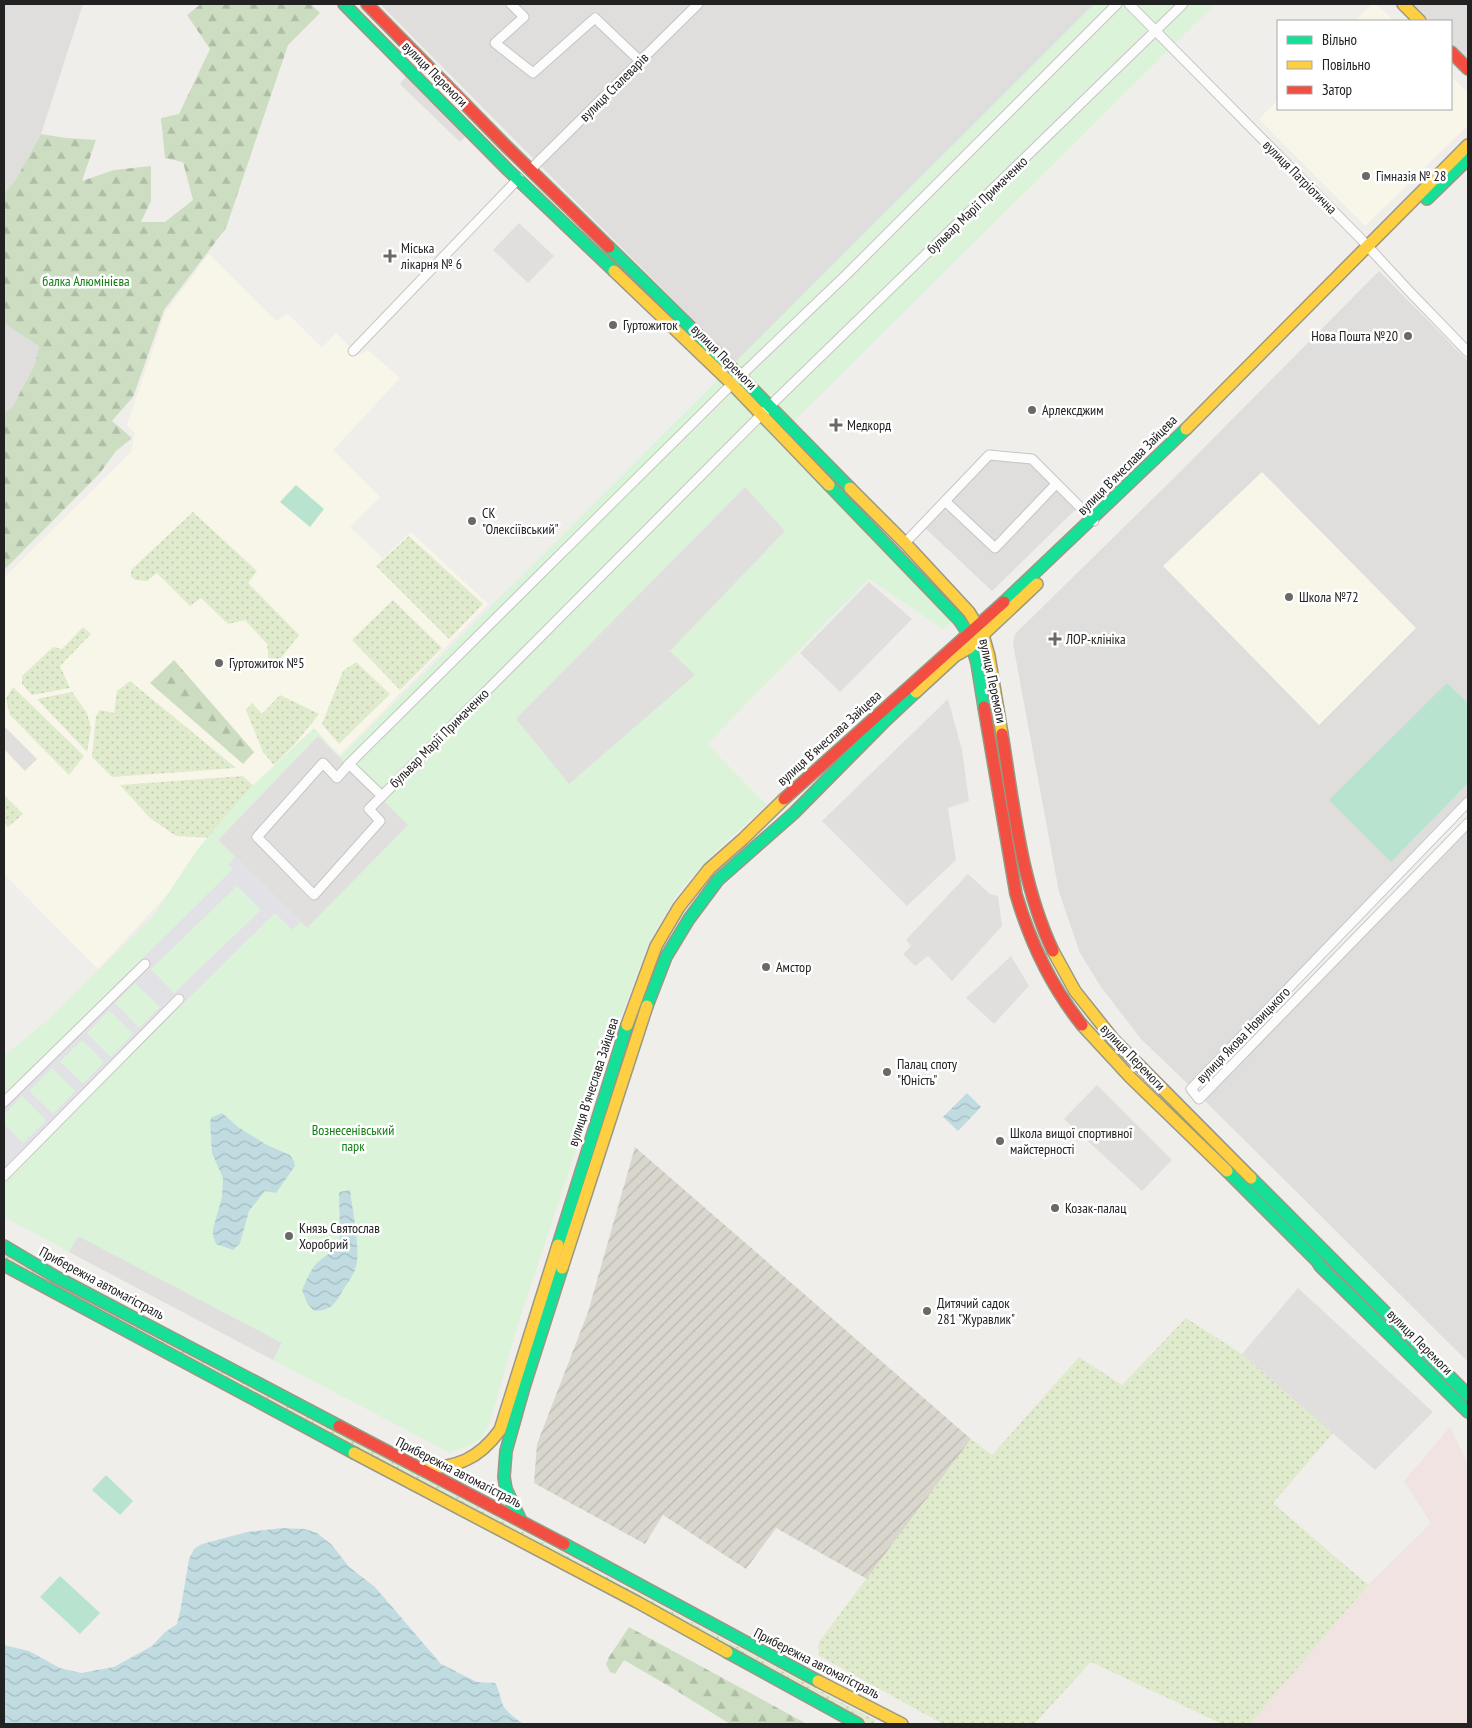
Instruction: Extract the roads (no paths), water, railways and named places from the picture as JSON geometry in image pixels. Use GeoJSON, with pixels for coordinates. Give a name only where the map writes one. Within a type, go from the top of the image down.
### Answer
{"type":"FeatureCollection","features":[{"type":"Feature","properties":{"kind":"main road","name":"вулиця Перемоги"},"geometry":{"type":"LineString","coordinates":[[344,4],[518,178],[736,380]]}},
{"type":"Feature","properties":{"kind":"main road","name":"вулиця Перемоги"},"geometry":{"type":"LineString","coordinates":[[367,4],[752,396],[953,614],[968,633],[986,709],[1005,837],[1016,894],[1026,930],[1042,966],[1057,990],[1086,1031],[1128,1075],[1468,1412]]}},
{"type":"Feature","properties":{"kind":"main road"},"geometry":{"type":"LineString","coordinates":[[1403,4],[1419,20]]}},
{"type":"Feature","properties":{"kind":"main road"},"geometry":{"type":"LineString","coordinates":[[1452,53],[1468,69]]}},
{"type":"Feature","properties":{"kind":"main road","name":"вулиця Вʼячеслава Зайцева"},"geometry":{"type":"LineString","coordinates":[[421,1469],[442,1469],[460,1464],[472,1458],[490,1444],[500,1430],[632,1012],[656,946],[679,907],[709,869],[796,787],[968,633],[981,631],[1371,249],[1468,145]]}},
{"type":"Feature","properties":{"kind":"main road","name":"вулиця Вʼячеслава Зайцева"},"geometry":{"type":"LineString","coordinates":[[521,1521],[506,1489],[503,1466],[524,1387],[650,998],[666,957],[689,919],[718,880],[794,813],[884,722],[955,656],[969,648],[981,631],[1371,249],[1468,159]]}},
{"type":"Feature","properties":{"kind":"main road","name":"вулиця Перемоги"},"geometry":{"type":"LineString","coordinates":[[766,411],[905,543],[970,612],[981,631],[989,656],[1023,865],[1038,912],[1058,960],[1072,985],[1096,1020],[1122,1049],[1468,1395]]}},
{"type":"Feature","properties":{"kind":"main road"},"geometry":{"type":"LineString","coordinates":[[1042,966],[1052,968],[1058,960]]}},
{"type":"Feature","properties":{"kind":"main road"},"geometry":{"type":"LineString","coordinates":[[1057,990],[1064,983],[1072,985]]}},
{"type":"Feature","properties":{"kind":"main road","name":"Прибережна автомагістраль"},"geometry":{"type":"LineString","coordinates":[[4,1246],[64,1282],[521,1521],[884,1719],[902,1724]]}},
{"type":"Feature","properties":{"kind":"main road"},"geometry":{"type":"LineString","coordinates":[[4,1266],[251,1399],[637,1602],[707,1643],[858,1724]]}},
{"type":"Feature","properties":{"kind":"street"},"geometry":{"type":"LineString","coordinates":[[511,4],[524,17],[495,43],[532,73],[594,18],[640,61]]}},
{"type":"Feature","properties":{"kind":"street","name":"вулиця Сталеварів"},"geometry":{"type":"LineString","coordinates":[[530,170],[698,4]]}},
{"type":"Feature","properties":{"kind":"street"},"geometry":{"type":"LineString","coordinates":[[382,796],[369,810],[380,821],[314,895],[257,837],[323,763],[337,778],[1117,4]]}},
{"type":"Feature","properties":{"kind":"street","name":"вулиця Патріотична"},"geometry":{"type":"LineString","coordinates":[[1129,4],[1371,249],[1468,352]]}},
{"type":"Feature","properties":{"kind":"street","name":"бульвар Марії Примаченко"},"geometry":{"type":"LineString","coordinates":[[349,764],[382,796],[766,411],[1183,4]]}},
{"type":"Feature","properties":{"kind":"street"},"geometry":{"type":"LineString","coordinates":[[353,351],[518,178]]}},
{"type":"Feature","properties":{"kind":"street"},"geometry":{"type":"LineString","coordinates":[[905,543],[989,455],[1032,460],[1094,521]]}},
{"type":"Feature","properties":{"kind":"street"},"geometry":{"type":"LineString","coordinates":[[945,501],[995,548],[1056,484]]}},
{"type":"Feature","properties":{"kind":"street","name":"вулиця Якова Новицького"},"geometry":{"type":"LineString","coordinates":[[1468,802],[1190,1089],[1199,1099],[1468,823]]}},
{"type":"Feature","properties":{"kind":"street"},"geometry":{"type":"LineString","coordinates":[[4,1102],[145,964]]}},
{"type":"Feature","properties":{"kind":"street"},"geometry":{"type":"LineString","coordinates":[[4,1176],[179,999]]}},
{"type":"Feature","properties":{"kind":"water"},"geometry":{"type":"Polygon","coordinates":[[[967,1093],[981,1107],[958,1131],[943,1117],[967,1093]]]}},
{"type":"Feature","properties":{"kind":"water"},"geometry":{"type":"Polygon","coordinates":[[[222,1113],[238,1127],[267,1145],[290,1155],[295,1166],[276,1193],[265,1191],[249,1211],[240,1243],[233,1250],[216,1244],[213,1236],[213,1229],[222,1197],[223,1178],[212,1153],[210,1121],[212,1117],[222,1113]]]}},
{"type":"Feature","properties":{"kind":"water"},"geometry":{"type":"Polygon","coordinates":[[[350,1190],[357,1243],[355,1270],[332,1306],[314,1311],[307,1303],[302,1290],[314,1267],[322,1258],[335,1250],[340,1237],[339,1192],[350,1190]]]}},
{"type":"Feature","properties":{"kind":"water"},"geometry":{"type":"Polygon","coordinates":[[[282,1528],[305,1529],[317,1533],[332,1545],[349,1567],[375,1587],[441,1664],[477,1682],[495,1683],[504,1707],[513,1717],[524,1724],[4,1724],[4,1645],[29,1651],[60,1668],[81,1673],[114,1667],[152,1646],[164,1633],[177,1624],[189,1559],[194,1549],[202,1544],[247,1532],[282,1528]]]}},
{"type":"Feature","properties":{"kind":"place","name":"Гімназія № 28"},"geometry":{"type":"Point","coordinates":[1366,176]}},
{"type":"Feature","properties":{"kind":"place","name":"Мiська лiкарня № 6"},"geometry":{"type":"Point","coordinates":[390,256]}},
{"type":"Feature","properties":{"kind":"place","name":"Гуртожиток"},"geometry":{"type":"Point","coordinates":[613,325]}},
{"type":"Feature","properties":{"kind":"place","name":"Нова Пошта №20"},"geometry":{"type":"Point","coordinates":[1408,336]}},
{"type":"Feature","properties":{"kind":"place","name":"Арлексджим"},"geometry":{"type":"Point","coordinates":[1032,410]}},
{"type":"Feature","properties":{"kind":"place","name":"Медкорд"},"geometry":{"type":"Point","coordinates":[836,425]}},
{"type":"Feature","properties":{"kind":"place","name":"СК \"Олексіївський\""},"geometry":{"type":"Point","coordinates":[472,521]}},
{"type":"Feature","properties":{"kind":"place","name":"Школа №72"},"geometry":{"type":"Point","coordinates":[1289,597]}},
{"type":"Feature","properties":{"kind":"place","name":"ЛОР-клініка"},"geometry":{"type":"Point","coordinates":[1055,639]}},
{"type":"Feature","properties":{"kind":"place","name":"Гуртожиток №5"},"geometry":{"type":"Point","coordinates":[219,663]}},
{"type":"Feature","properties":{"kind":"place","name":"Амстор"},"geometry":{"type":"Point","coordinates":[766,967]}},
{"type":"Feature","properties":{"kind":"place","name":"Палац споту \"Юність\""},"geometry":{"type":"Point","coordinates":[887,1072]}},
{"type":"Feature","properties":{"kind":"place","name":"Школа вищої спортивної майстерності"},"geometry":{"type":"Point","coordinates":[1000,1141]}},
{"type":"Feature","properties":{"kind":"place","name":"Козак-палац"},"geometry":{"type":"Point","coordinates":[1055,1208]}},
{"type":"Feature","properties":{"kind":"place","name":"Князь Святослав Хоробрий"},"geometry":{"type":"Point","coordinates":[289,1236]}},
{"type":"Feature","properties":{"kind":"place","name":"Дитячий садок 281 \"Журавлик\""},"geometry":{"type":"Point","coordinates":[927,1311]}},
{"type":"Feature","properties":{"kind":"park label","name":"балка Алюмінієва"},"geometry":{"type":"Point","coordinates":[86,281]}},
{"type":"Feature","properties":{"kind":"park label","name":"Вознесенівський парк"},"geometry":{"type":"Point","coordinates":[353,1138]}}]}
